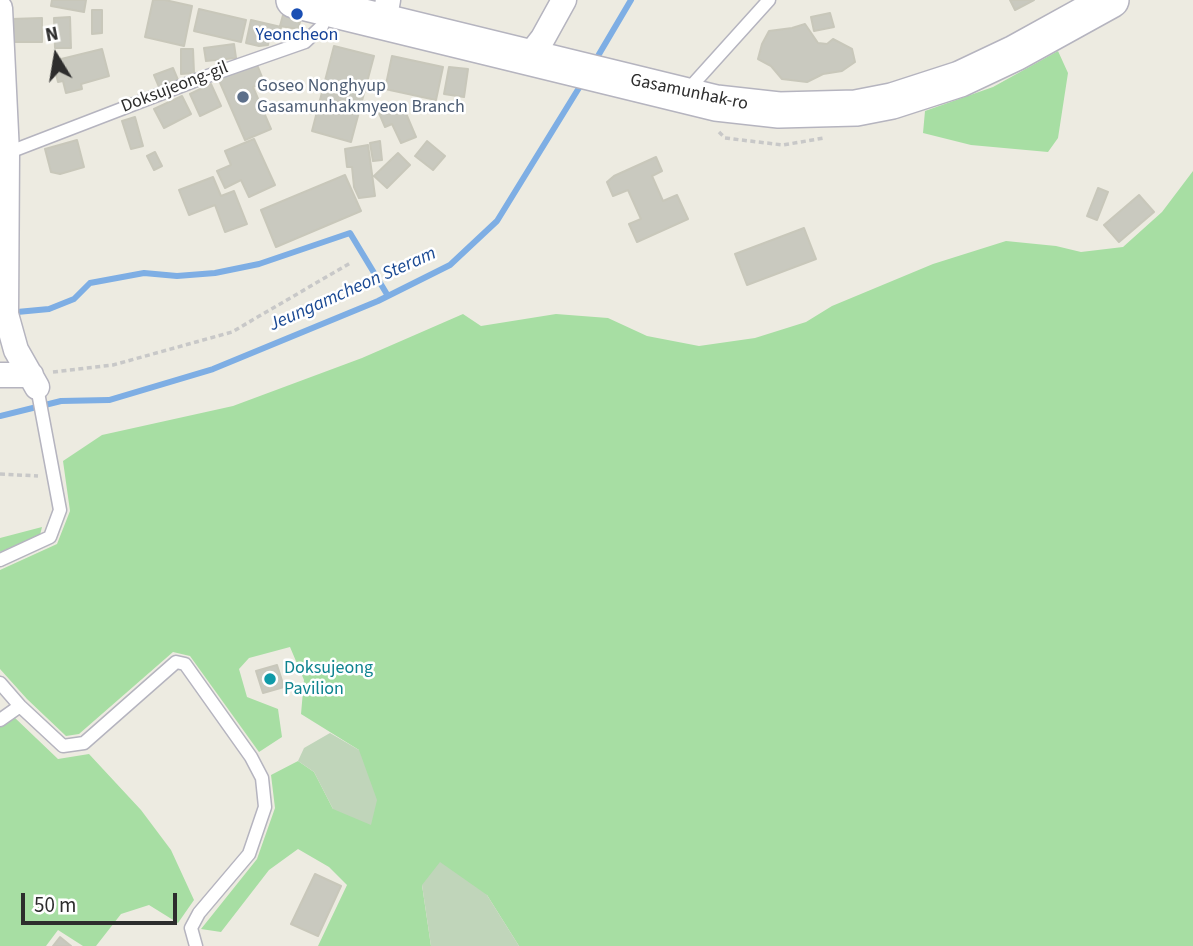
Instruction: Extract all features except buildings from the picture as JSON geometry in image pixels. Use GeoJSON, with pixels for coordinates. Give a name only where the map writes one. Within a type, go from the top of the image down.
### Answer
{"type":"FeatureCollection","features":[{"type":"Feature","properties":{"kind":"main road","name":"Gasamunhak-ro"},"geometry":{"type":"LineString","coordinates":[[294,0],[328,8],[386,11],[533,57],[716,103],[779,110],[856,107],[892,101],[960,79],[1015,53],[1111,0]]}},
{"type":"Feature","properties":{"kind":"street"},"geometry":{"type":"LineString","coordinates":[[533,57],[564,0]]}},
{"type":"Feature","properties":{"kind":"street"},"geometry":{"type":"LineString","coordinates":[[0,8],[8,153],[4,245],[6,314],[16,350],[34,381]]}},
{"type":"Feature","properties":{"kind":"street"},"geometry":{"type":"LineString","coordinates":[[0,375],[34,381]]}},
{"type":"Feature","properties":{"kind":"lane"},"geometry":{"type":"LineString","coordinates":[[670,91],[769,0]]}},
{"type":"Feature","properties":{"kind":"lane","name":"Doksujeong-gil"},"geometry":{"type":"LineString","coordinates":[[8,153],[202,78],[305,42],[322,26],[328,8]]}},
{"type":"Feature","properties":{"kind":"lane"},"geometry":{"type":"LineString","coordinates":[[0,560],[50,537],[60,510],[34,381]]}},
{"type":"Feature","properties":{"kind":"lane"},"geometry":{"type":"LineString","coordinates":[[0,683],[20,706],[63,746],[84,743],[176,662],[185,664],[251,757],[262,778],[265,807],[249,855],[195,920],[191,928],[195,946]]}},
{"type":"Feature","properties":{"kind":"lane"},"geometry":{"type":"LineString","coordinates":[[0,720],[20,706]]}},
{"type":"Feature","properties":{"kind":"path"},"geometry":{"type":"LineString","coordinates":[[34,381],[113,365],[232,332],[352,262]]}},
{"type":"Feature","properties":{"kind":"path"},"geometry":{"type":"LineString","coordinates":[[0,474],[55,477]]}},
{"type":"Feature","properties":{"kind":"green space"},"geometry":{"type":"Polygon","coordinates":[[[1058,51],[1068,73],[1058,138],[1048,152],[971,145],[923,133],[925,111],[993,87],[1058,51]]]}},
{"type":"Feature","properties":{"kind":"green space"},"geometry":{"type":"Polygon","coordinates":[[[1193,171],[1193,946],[519,946],[487,895],[422,885],[431,946],[318,946],[347,885],[329,867],[298,849],[269,870],[221,932],[201,929],[257,859],[275,808],[271,775],[298,761],[314,772],[333,809],[359,750],[301,714],[304,680],[290,647],[249,658],[239,669],[247,697],[278,709],[282,737],[259,752],[190,656],[173,652],[79,734],[66,736],[0,669],[0,570],[57,544],[70,511],[63,461],[102,435],[233,406],[362,358],[463,314],[481,326],[556,314],[608,318],[647,336],[699,346],[755,338],[806,322],[832,306],[933,264],[1006,241],[1056,246],[1081,252],[1123,247],[1162,212],[1193,171]]]}},
{"type":"Feature","properties":{"kind":"green space"},"geometry":{"type":"Polygon","coordinates":[[[42,527],[40,535],[0,552],[0,538],[42,527]]]}},
{"type":"Feature","properties":{"kind":"green space"},"geometry":{"type":"Polygon","coordinates":[[[14,717],[58,759],[89,754],[141,810],[171,850],[194,900],[178,923],[149,905],[121,914],[96,946],[83,946],[58,930],[46,946],[0,946],[0,727],[14,717]]]}},
{"type":"Feature","properties":{"kind":"green space"},"geometry":{"type":"Polygon","coordinates":[[[330,733],[359,750],[377,800],[371,825],[333,809],[314,772],[298,761],[304,748],[330,733]]]}},
{"type":"Feature","properties":{"kind":"green space"},"geometry":{"type":"Polygon","coordinates":[[[440,862],[487,895],[519,946],[431,946],[422,885],[440,862]]]}},
{"type":"Feature","properties":{"kind":"waterway","name":"Jeungamcheon Steram"},"geometry":{"type":"LineString","coordinates":[[595,61],[631,0]]}},
{"type":"Feature","properties":{"kind":"waterway","name":"Jeungamcheon Steram"},"geometry":{"type":"LineString","coordinates":[[0,416],[61,401],[109,400],[213,369],[378,301],[450,265],[497,221],[582,83]]}},
{"type":"Feature","properties":{"kind":"waterway"},"geometry":{"type":"LineString","coordinates":[[17,312],[49,309],[74,299],[90,283],[144,273],[177,276],[215,273],[259,264],[350,233],[388,296]]}},
{"type":"Feature","properties":{"kind":"place","name":"Yeoncheon"},"geometry":{"type":"Point","coordinates":[297,14]}},
{"type":"Feature","properties":{"kind":"place","name":"Goseo Nonghyup Gasamunhakmyeon Branch"},"geometry":{"type":"Point","coordinates":[243,97]}},
{"type":"Feature","properties":{"kind":"place","name":"Doksujeong Pavilion"},"geometry":{"type":"Point","coordinates":[270,679]}}]}
